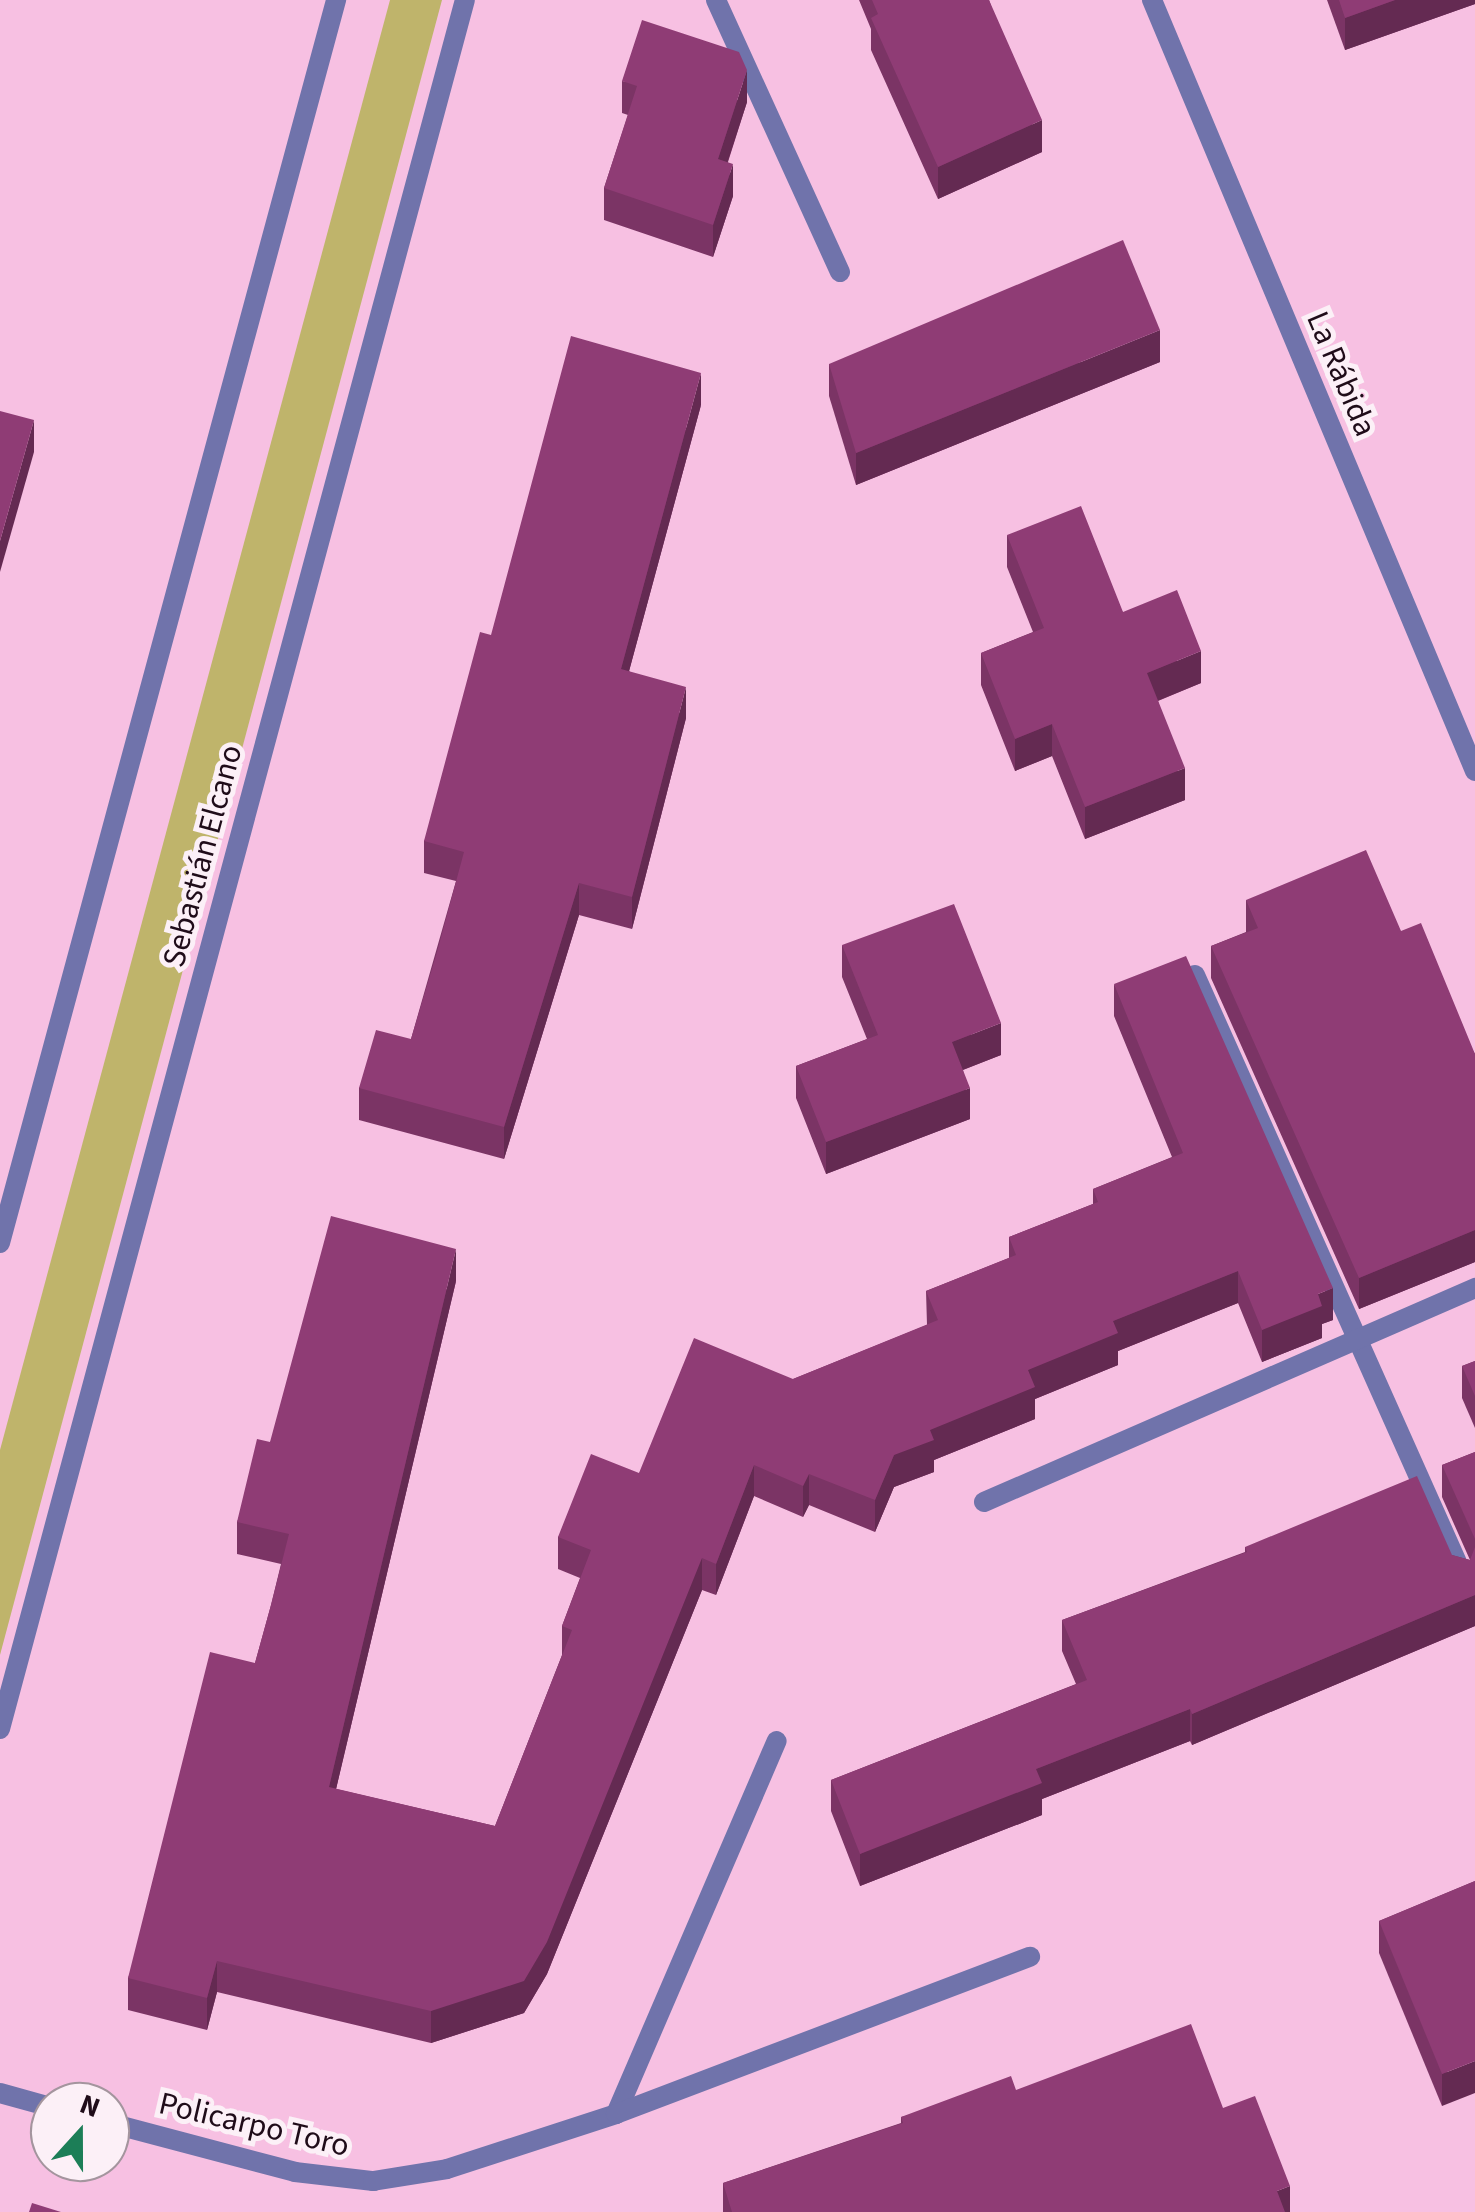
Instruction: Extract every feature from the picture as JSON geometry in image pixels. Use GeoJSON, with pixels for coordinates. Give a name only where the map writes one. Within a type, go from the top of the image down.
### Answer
{"type":"FeatureCollection","features":[{"type":"Feature","properties":{"kind":"street"},"geometry":{"type":"LineString","coordinates":[[0,1243],[336,0]]}},
{"type":"Feature","properties":{"kind":"street","name":"Sebastián Elcano"},"geometry":{"type":"LineString","coordinates":[[0,1728],[464,0]]}},
{"type":"Feature","properties":{"kind":"street"},"geometry":{"type":"LineString","coordinates":[[716,0],[840,272]]}},
{"type":"Feature","properties":{"kind":"street","name":"La Rábida"},"geometry":{"type":"LineString","coordinates":[[1152,0],[1475,771]]}},
{"type":"Feature","properties":{"kind":"street"},"geometry":{"type":"LineString","coordinates":[[1195,975],[1464,1580]]}},
{"type":"Feature","properties":{"kind":"street"},"geometry":{"type":"LineString","coordinates":[[984,1502],[1475,1288]]}},
{"type":"Feature","properties":{"kind":"street"},"geometry":{"type":"LineString","coordinates":[[616,2114],[777,1741]]}},
{"type":"Feature","properties":{"kind":"street","name":"Policarpo Toro"},"geometry":{"type":"LineString","coordinates":[[130,2128],[295,2172],[373,2181],[447,2169],[616,2114],[1030,1957]]}},
{"type":"Feature","properties":{"kind":"street"},"geometry":{"type":"LineString","coordinates":[[0,2093],[30,2101]]}},
{"type":"Feature","properties":{"kind":"shaded area"},"geometry":{"type":"Polygon","coordinates":[[[390,0],[442,0],[0,1655],[0,1450],[390,0]]]}},
{"type":"Feature","properties":{"kind":"building"},"geometry":{"type":"Polygon","coordinates":[[[872,0],[989,0],[1042,120],[938,167],[871,18],[878,14],[872,0]]]}},
{"type":"Feature","properties":{"kind":"building"},"geometry":{"type":"Polygon","coordinates":[[[1339,0],[1395,0],[1345,18],[1339,0]]]}},
{"type":"Feature","properties":{"kind":"building"},"geometry":{"type":"Polygon","coordinates":[[[642,20],[739,52],[747,70],[718,159],[733,164],[713,225],[604,188],[637,86],[622,81],[642,20]]]}},
{"type":"Feature","properties":{"kind":"building"},"geometry":{"type":"Polygon","coordinates":[[[1123,240],[1160,330],[856,453],[829,364],[1123,240]]]}},
{"type":"Feature","properties":{"kind":"building"},"geometry":{"type":"Polygon","coordinates":[[[571,336],[701,373],[621,669],[686,687],[632,897],[579,883],[504,1127],[359,1088],[376,1030],[411,1039],[437,952],[464,852],[424,841],[480,632],[491,635],[571,336]]]}},
{"type":"Feature","properties":{"kind":"building"},"geometry":{"type":"Polygon","coordinates":[[[0,411],[34,420],[0,541],[0,411]]]}},
{"type":"Feature","properties":{"kind":"building"},"geometry":{"type":"Polygon","coordinates":[[[1081,506],[1123,612],[1177,590],[1201,651],[1147,673],[1185,768],[1085,807],[1052,724],[1015,739],[981,653],[1044,628],[1007,535],[1081,506]]]}},
{"type":"Feature","properties":{"kind":"building"},"geometry":{"type":"Polygon","coordinates":[[[1366,850],[1401,931],[1421,923],[1475,1054],[1475,1230],[1359,1278],[1211,946],[1258,928],[1246,900],[1366,850]]]}},
{"type":"Feature","properties":{"kind":"building"},"geometry":{"type":"Polygon","coordinates":[[[954,904],[1001,1023],[952,1042],[970,1088],[826,1142],[796,1066],[878,1035],[842,945],[954,904]]]}},
{"type":"Feature","properties":{"kind":"building"},"geometry":{"type":"Polygon","coordinates":[[[1186,956],[1333,1288],[1318,1294],[1322,1306],[1262,1330],[1238,1271],[1113,1321],[1118,1333],[1028,1370],[1035,1387],[930,1430],[934,1440],[894,1455],[875,1500],[809,1474],[803,1486],[754,1465],[716,1564],[702,1558],[547,1942],[524,1981],[431,2011],[217,1961],[207,1998],[128,1978],[210,1652],[255,1663],[271,1605],[289,1534],[237,1522],[257,1439],[270,1442],[331,1216],[456,1249],[329,1787],[495,1826],[572,1630],[562,1626],[591,1550],[558,1537],[591,1454],[639,1473],[694,1338],[793,1379],[938,1320],[926,1291],[1016,1255],[1009,1237],[1098,1202],[1093,1189],[1183,1153],[1114,984],[1186,956]]]}},
{"type":"Feature","properties":{"kind":"building"},"geometry":{"type":"Polygon","coordinates":[[[1475,1361],[1475,1396],[1462,1366],[1475,1361]]]}},
{"type":"Feature","properties":{"kind":"building"},"geometry":{"type":"Polygon","coordinates":[[[1475,1452],[1475,1539],[1442,1465],[1475,1452]]]}},
{"type":"Feature","properties":{"kind":"building"},"geometry":{"type":"Polygon","coordinates":[[[1417,1476],[1452,1555],[1470,1560],[1475,1547],[1475,1595],[1192,1714],[1190,1709],[1036,1769],[1042,1783],[860,1854],[831,1780],[1087,1680],[1062,1620],[1247,1552],[1245,1547],[1417,1476]]]}},
{"type":"Feature","properties":{"kind":"building"},"geometry":{"type":"Polygon","coordinates":[[[1475,1881],[1475,2061],[1442,2074],[1379,1921],[1475,1881]]]}},
{"type":"Feature","properties":{"kind":"building"},"geometry":{"type":"Polygon","coordinates":[[[1191,2024],[1223,2108],[1255,2096],[1290,2186],[1277,2191],[1285,2212],[732,2212],[723,2183],[903,2123],[901,2117],[1011,2076],[1016,2090],[1191,2024]]]}},
{"type":"Feature","properties":{"kind":"building"},"geometry":{"type":"Polygon","coordinates":[[[32,2203],[61,2212],[29,2212],[32,2203]]]}}]}
